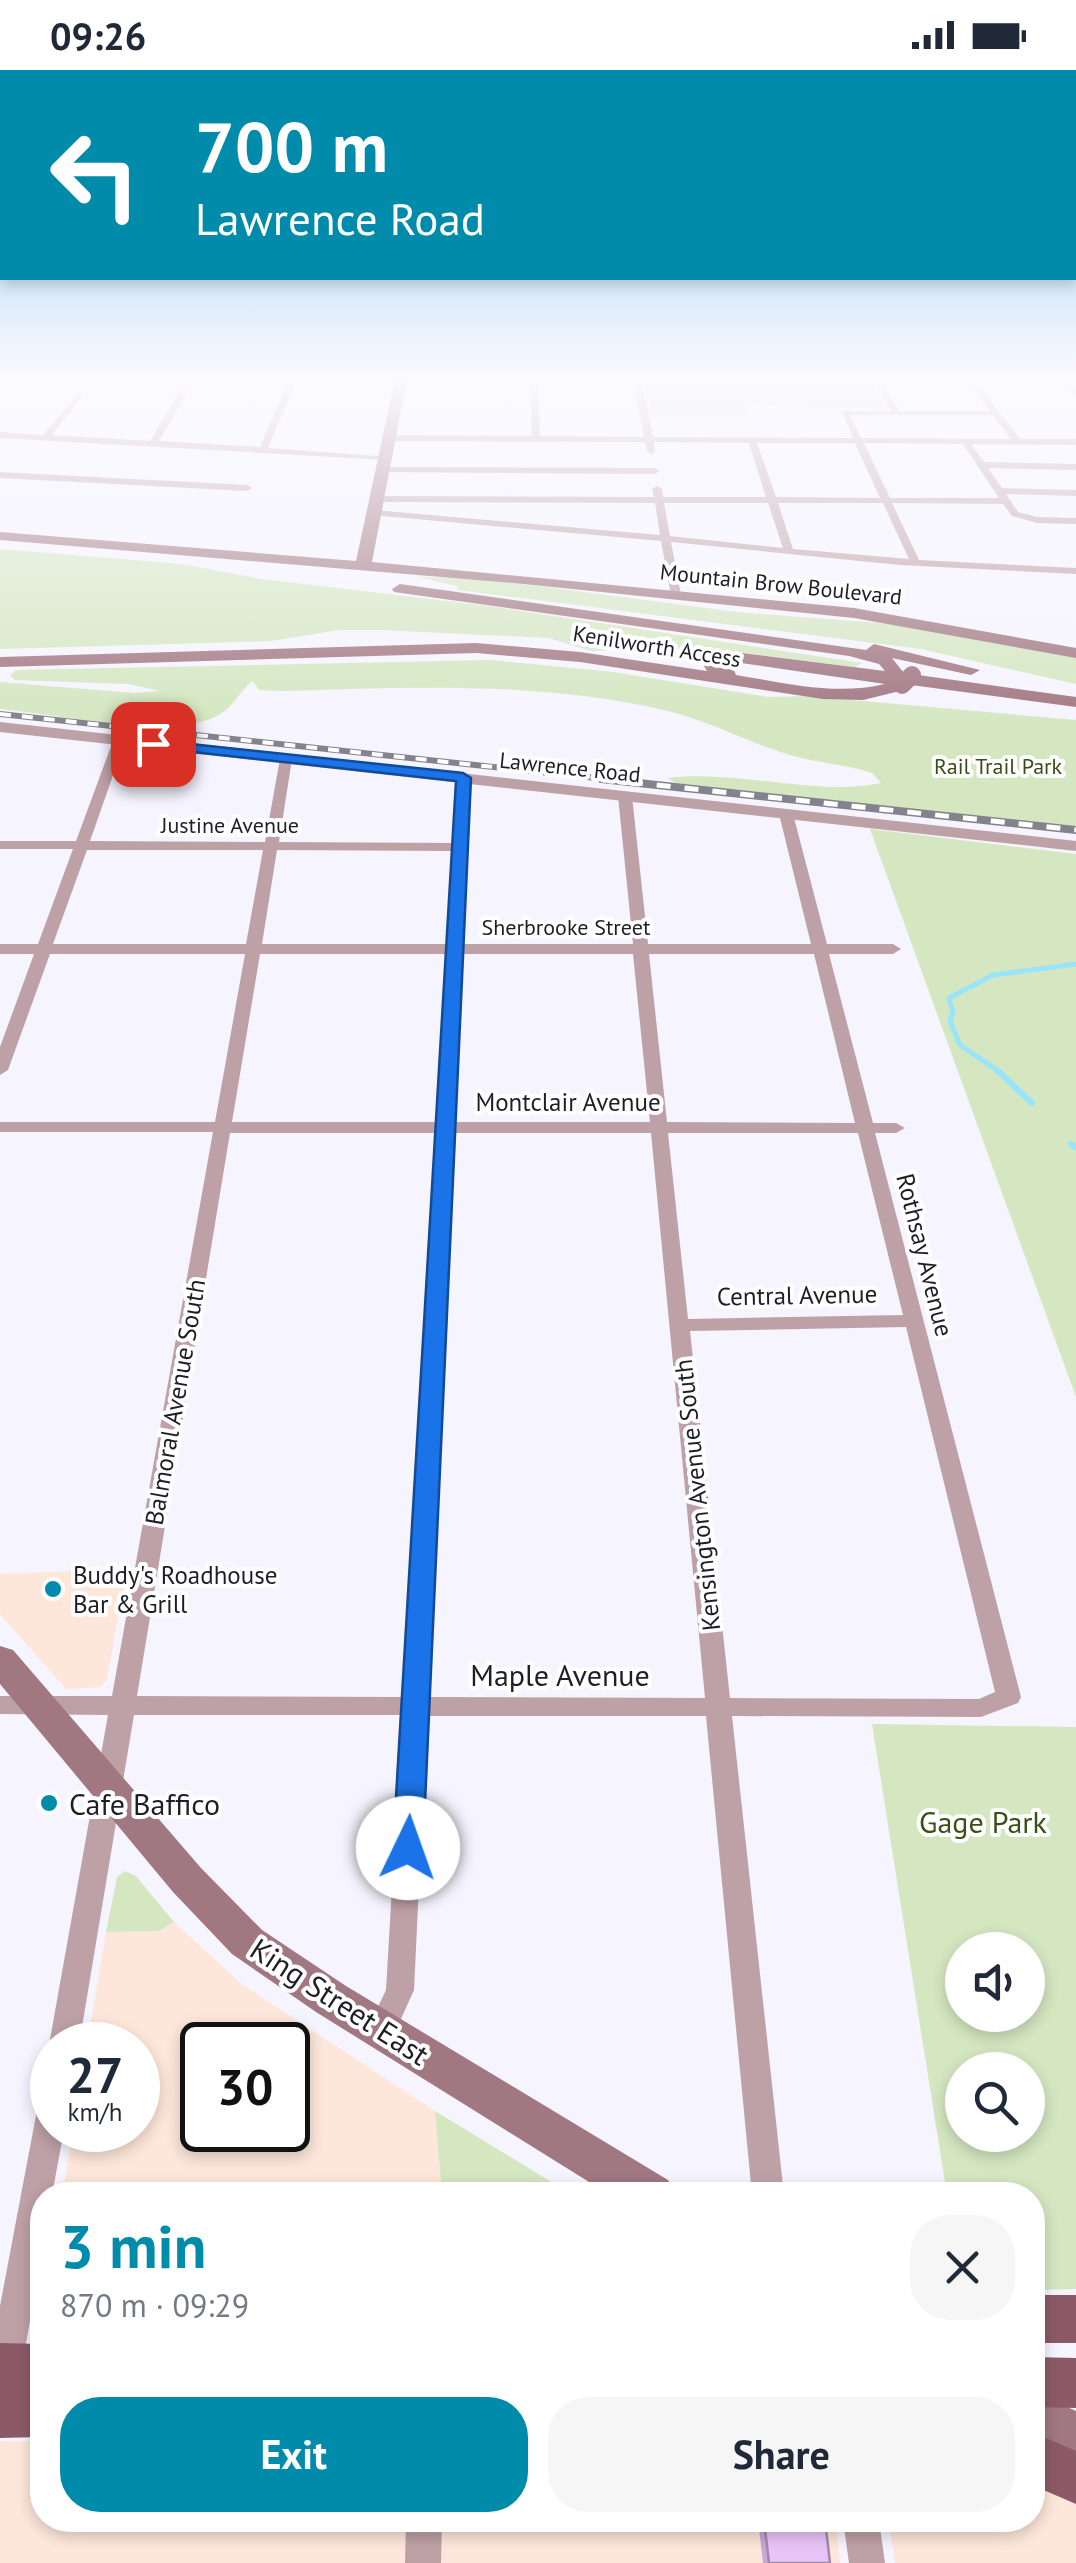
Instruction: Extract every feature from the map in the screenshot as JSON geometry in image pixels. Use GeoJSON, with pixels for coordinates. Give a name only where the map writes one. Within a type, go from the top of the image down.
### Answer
{"type":"FeatureCollection","features":[{"type":"Feature","properties":{"kind":"main road"},"geometry":{"type":"LineString","coordinates":[[363,566],[378,495]]}},
{"type":"Feature","properties":{"kind":"main road","name":"Mountain Brow Boulevard"},"geometry":{"type":"LineString","coordinates":[[0,536],[676,595],[887,618],[1076,653]]}},
{"type":"Feature","properties":{"kind":"main road"},"geometry":{"type":"LineString","coordinates":[[0,544],[127,554],[330,581]]}},
{"type":"Feature","properties":{"kind":"main road","name":"Kenilworth Access"},"geometry":{"type":"LineString","coordinates":[[380,586],[866,654],[890,664],[905,687]]}},
{"type":"Feature","properties":{"kind":"main road","name":"Kenilworth Access"},"geometry":{"type":"LineString","coordinates":[[682,628],[833,644],[892,655],[908,666],[905,687]]}},
{"type":"Feature","properties":{"kind":"main road","name":"Kenilworth Access"},"geometry":{"type":"LineString","coordinates":[[0,662],[410,643],[573,651],[832,690],[905,687]]}},
{"type":"Feature","properties":{"kind":"main road"},"geometry":{"type":"LineString","coordinates":[[833,644],[888,652],[1076,694]]}},
{"type":"Feature","properties":{"kind":"main road","name":"Kenilworth Access"},"geometry":{"type":"LineString","coordinates":[[147,656],[494,649],[580,657],[823,694],[905,687]]}},
{"type":"Feature","properties":{"kind":"main road"},"geometry":{"type":"LineString","coordinates":[[573,651],[737,654],[1076,705]]}},
{"type":"Feature","properties":{"kind":"main road"},"geometry":{"type":"LineString","coordinates":[[728,674],[714,669],[711,663],[728,657],[748,658],[1076,705]]}},
{"type":"Feature","properties":{"kind":"main road"},"geometry":{"type":"LineString","coordinates":[[905,687],[1076,705]]}},
{"type":"Feature","properties":{"kind":"main road","name":"King Street East"},"geometry":{"type":"LineString","coordinates":[[0,1659],[19,1705],[110,1791],[214,1911],[246,1942],[629,2182]]}},
{"type":"Feature","properties":{"kind":"main road"},"geometry":{"type":"LineString","coordinates":[[1045,2319],[1076,2319]]}},
{"type":"Feature","properties":{"kind":"main road"},"geometry":{"type":"LineString","coordinates":[[1045,2382],[1076,2383]]}},
{"type":"Feature","properties":{"kind":"main road"},"geometry":{"type":"LineString","coordinates":[[10,2383],[30,2401]]}},
{"type":"Feature","properties":{"kind":"main road"},"geometry":{"type":"LineString","coordinates":[[1045,2423],[1076,2438]]}},
{"type":"Feature","properties":{"kind":"main road"},"geometry":{"type":"LineString","coordinates":[[1045,2464],[1076,2478]]}},
{"type":"Feature","properties":{"kind":"street"},"geometry":{"type":"LineString","coordinates":[[548,495],[548,525]]}},
{"type":"Feature","properties":{"kind":"street"},"geometry":{"type":"LineString","coordinates":[[658,495],[676,595]]}},
{"type":"Feature","properties":{"kind":"street"},"geometry":{"type":"LineString","coordinates":[[771,495],[788,549]]}},
{"type":"Feature","properties":{"kind":"street"},"geometry":{"type":"LineString","coordinates":[[884,495],[915,562]]}},
{"type":"Feature","properties":{"kind":"street"},"geometry":{"type":"LineString","coordinates":[[376,506],[548,499],[886,500],[1019,495]]}},
{"type":"Feature","properties":{"kind":"street"},"geometry":{"type":"LineString","coordinates":[[1003,496],[1022,518],[1076,521]]}},
{"type":"Feature","properties":{"kind":"street"},"geometry":{"type":"LineString","coordinates":[[376,506],[915,562],[1076,571]]}},
{"type":"Feature","properties":{"kind":"street","name":"Lawrence Road"},"geometry":{"type":"LineString","coordinates":[[0,728],[1076,846]]}},
{"type":"Feature","properties":{"kind":"street"},"geometry":{"type":"LineString","coordinates":[[0,1070],[119,741]]}},
{"type":"Feature","properties":{"kind":"street","name":"Balmoral Avenue South"},"geometry":{"type":"LineString","coordinates":[[68,2022],[286,759]]}},
{"type":"Feature","properties":{"kind":"street"},"geometry":{"type":"LineString","coordinates":[[382,2030],[400,1990],[463,778]]}},
{"type":"Feature","properties":{"kind":"street","name":"Kensington Avenue South"},"geometry":{"type":"LineString","coordinates":[[625,796],[767,2182]]}},
{"type":"Feature","properties":{"kind":"street","name":"Rothsay Avenue"},"geometry":{"type":"LineString","coordinates":[[786,814],[1009,1686],[1009,1697],[999,1704]]}},
{"type":"Feature","properties":{"kind":"street","name":"Justine Avenue"},"geometry":{"type":"LineString","coordinates":[[0,845],[460,846]]}},
{"type":"Feature","properties":{"kind":"street","name":"Sherbrooke Street"},"geometry":{"type":"LineString","coordinates":[[0,949],[893,950]]}},
{"type":"Feature","properties":{"kind":"street","name":"Montclair Avenue"},"geometry":{"type":"LineString","coordinates":[[0,1128],[896,1128]]}},
{"type":"Feature","properties":{"kind":"street","name":"Central Avenue"},"geometry":{"type":"LineString","coordinates":[[679,1325],[916,1321]]}},
{"type":"Feature","properties":{"kind":"street","name":"Maple Avenue"},"geometry":{"type":"LineString","coordinates":[[19,1705],[981,1708],[999,1704]]}},
{"type":"Feature","properties":{"kind":"street"},"geometry":{"type":"LineString","coordinates":[[41,2182],[46,2152]]}},
{"type":"Feature","properties":{"kind":"street"},"geometry":{"type":"LineString","coordinates":[[10,2383],[30,2253]]}},
{"type":"Feature","properties":{"kind":"street"},"geometry":{"type":"LineString","coordinates":[[423,2563],[424,2532]]}},
{"type":"Feature","properties":{"kind":"street"},"geometry":{"type":"LineString","coordinates":[[863,2532],[867,2563]]}},
{"type":"Feature","properties":{"kind":"shaded area"},"geometry":{"type":"Polygon","coordinates":[[[127,1569],[107,1679],[101,1687],[66,1689],[0,1614],[0,1574],[127,1569]]]}},
{"type":"Feature","properties":{"kind":"shaded area"},"geometry":{"type":"Polygon","coordinates":[[[174,1922],[243,1985],[299,2022],[180,2022],[180,2152],[310,2152],[310,2029],[435,2111],[441,2182],[64,2182],[69,2152],[160,2152],[160,2022],[91,2022],[106,1932],[159,1931],[174,1922]]]}},
{"type":"Feature","properties":{"kind":"shaded area"},"geometry":{"type":"Polygon","coordinates":[[[0,2441],[30,2442],[30,2532],[837,2532],[840,2563],[0,2563],[0,2441]]]}},
{"type":"Feature","properties":{"kind":"shaded area"},"geometry":{"type":"Polygon","coordinates":[[[1045,2487],[1076,2502],[1076,2563],[895,2563],[891,2532],[1045,2532],[1045,2487]]]}},
{"type":"Feature","properties":{"kind":"green space"},"geometry":{"type":"Polygon","coordinates":[[[0,549],[182,564],[261,579],[489,606],[862,663],[855,667],[705,648],[591,651],[549,638],[381,630],[339,630],[271,641],[0,649],[0,549]]]}},
{"type":"Feature","properties":{"kind":"green space","name":"Rail Trail Park"},"geometry":{"type":"Polygon","coordinates":[[[418,577],[485,579],[737,612],[908,625],[1076,657],[1076,684],[921,649],[458,590],[457,586],[418,577]]]}},
{"type":"Feature","properties":{"kind":"green space","name":"Rail Trail Park"},"geometry":{"type":"Polygon","coordinates":[[[490,660],[613,672],[769,697],[807,696],[1076,720],[1076,827],[677,783],[667,778],[721,777],[832,787],[881,783],[872,773],[790,755],[684,715],[572,695],[476,688],[259,690],[253,681],[221,713],[196,723],[142,725],[0,709],[0,682],[134,693],[160,691],[128,684],[15,680],[10,675],[16,670],[490,660]]]}},
{"type":"Feature","properties":{"kind":"green space"},"geometry":{"type":"Polygon","coordinates":[[[870,829],[1076,854],[1076,1397],[870,829]]]}},
{"type":"Feature","properties":{"kind":"green space","name":"Gage Park"},"geometry":{"type":"Polygon","coordinates":[[[872,1724],[1076,1727],[1076,2289],[1045,2290],[1045,2182],[945,2182],[872,1724]]]}},
{"type":"Feature","properties":{"kind":"green space"},"geometry":{"type":"Polygon","coordinates":[[[125,1871],[136,1876],[174,1922],[159,1931],[106,1932],[117,1877],[125,1871]]]}},
{"type":"Feature","properties":{"kind":"green space"},"geometry":{"type":"Polygon","coordinates":[[[435,2111],[552,2182],[441,2182],[435,2111]]]}},
{"type":"Feature","properties":{"kind":"building"},"geometry":{"type":"Polygon","coordinates":[[[765,2532],[826,2532],[830,2563],[769,2563],[765,2532]]]}},
{"type":"Feature","properties":{"kind":"waterway"},"geometry":{"type":"LineString","coordinates":[[1001,1073],[960,1045],[950,1021],[953,1013],[949,998],[993,975],[1076,964]]}},
{"type":"Feature","properties":{"kind":"waterway"},"geometry":{"type":"LineString","coordinates":[[998,1071],[1032,1103]]}},
{"type":"Feature","properties":{"kind":"waterway"},"geometry":{"type":"LineString","coordinates":[[1071,1144],[1076,1148]]}},
{"type":"Feature","properties":{"kind":"railway"},"geometry":{"type":"LineString","coordinates":[[0,714],[624,781]]}},
{"type":"Feature","properties":{"kind":"railway"},"geometry":{"type":"LineString","coordinates":[[601,779],[1076,830]]}},
{"type":"Feature","properties":{"kind":"place","name":"Buddy's Roadhouse Bar & Grill"},"geometry":{"type":"Point","coordinates":[53,1589]}},
{"type":"Feature","properties":{"kind":"place","name":"Cafe Baffico"},"geometry":{"type":"Point","coordinates":[49,1803]}},
{"type":"Feature","properties":{"kind":"route"},"geometry":{"type":"LineString","coordinates":[[153,744],[463,778],[408,1848]]}}]}
